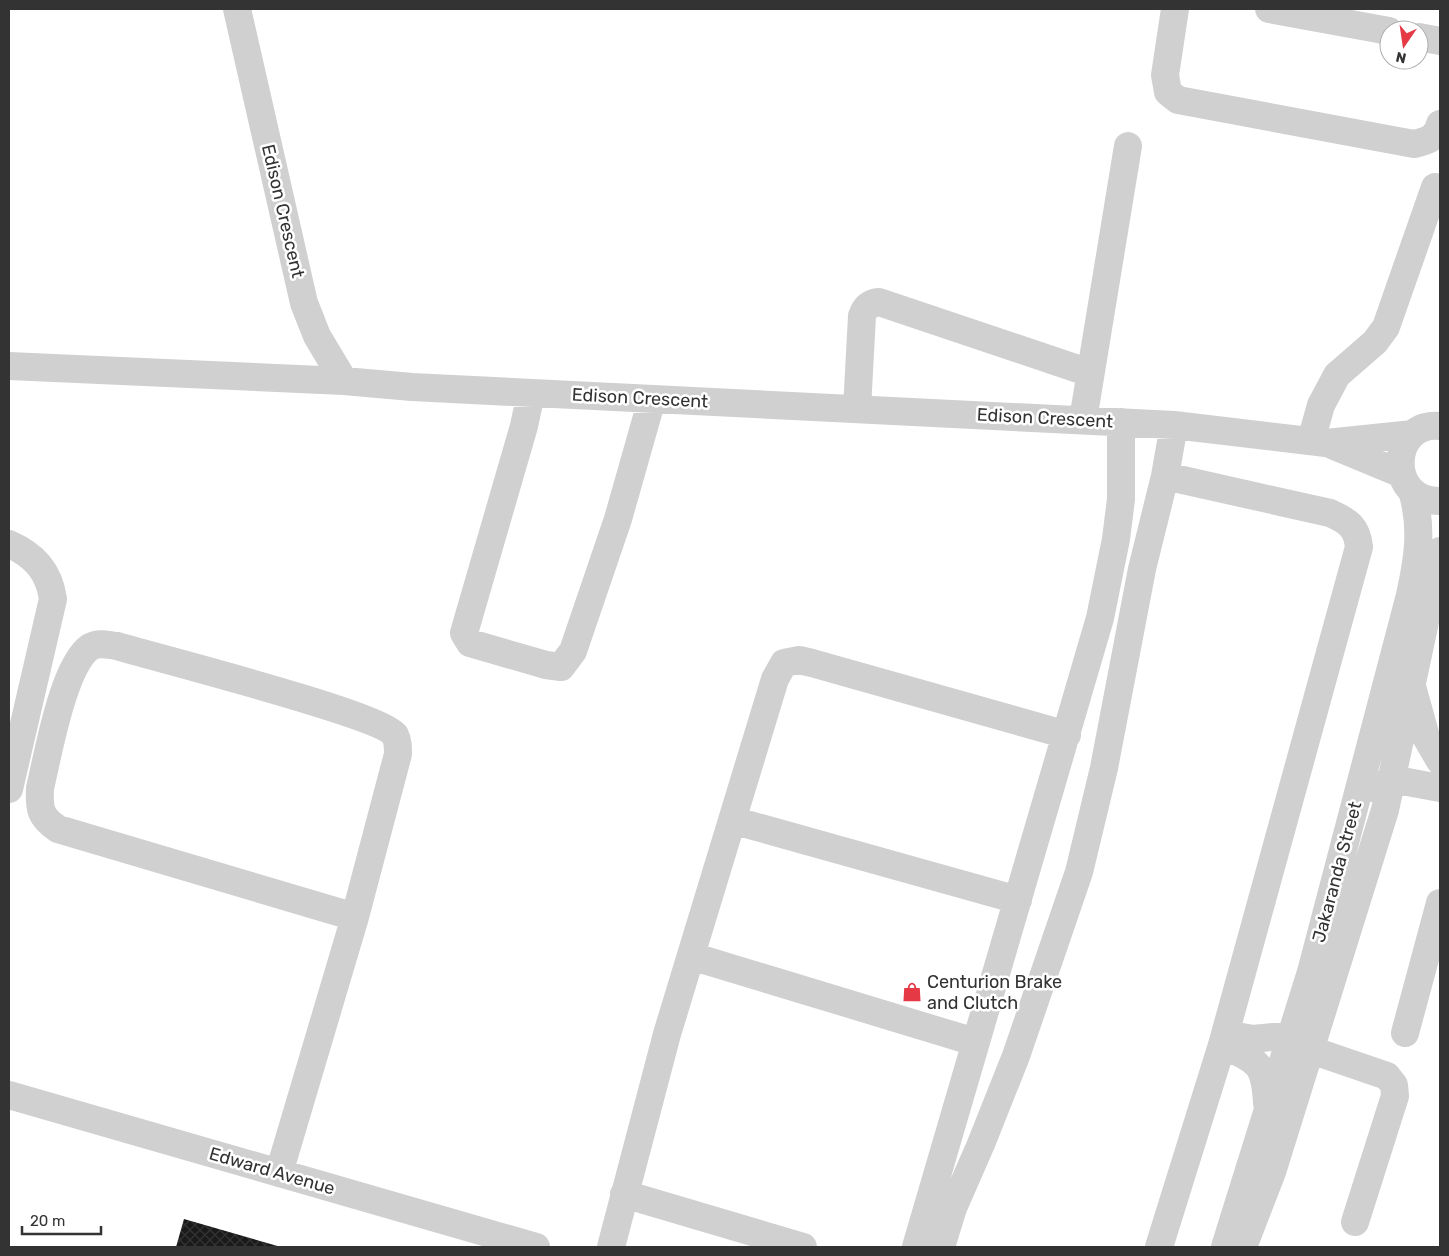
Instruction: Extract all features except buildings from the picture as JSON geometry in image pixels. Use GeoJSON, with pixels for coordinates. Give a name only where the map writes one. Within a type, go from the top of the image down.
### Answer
{"type":"FeatureCollection","features":[{"type":"Feature","properties":{"kind":"street","name":"Edison Crescent"},"geometry":{"type":"LineString","coordinates":[[237,9],[304,303],[317,336],[344,381],[412,387],[1174,425],[1318,442],[1425,430]]}},
{"type":"Feature","properties":{"kind":"street"},"geometry":{"type":"LineString","coordinates":[[1175,9],[1166,75],[1168,92],[1178,100],[1414,144],[1427,141],[1438,132],[1440,124]]}},
{"type":"Feature","properties":{"kind":"street"},"geometry":{"type":"LineString","coordinates":[[1268,9],[1379,29]]}},
{"type":"Feature","properties":{"kind":"street"},"geometry":{"type":"LineString","coordinates":[[1082,420],[1128,146]]}},
{"type":"Feature","properties":{"kind":"street"},"geometry":{"type":"LineString","coordinates":[[1318,442],[1321,405],[1337,375],[1375,342],[1386,327],[1435,187]]}},
{"type":"Feature","properties":{"kind":"street"},"geometry":{"type":"LineString","coordinates":[[857,409],[862,316],[868,305],[879,302],[1090,373]]}},
{"type":"Feature","properties":{"kind":"street"},"geometry":{"type":"LineString","coordinates":[[9,366],[344,381]]}},
{"type":"Feature","properties":{"kind":"street"},"geometry":{"type":"LineString","coordinates":[[531,393],[524,426],[464,633],[470,643],[546,665],[561,667],[573,651],[618,519],[652,399]]}},
{"type":"Feature","properties":{"kind":"street"},"geometry":{"type":"LineString","coordinates":[[1425,430],[1440,406]]}},
{"type":"Feature","properties":{"kind":"street"},"geometry":{"type":"LineString","coordinates":[[916,1247],[1100,618],[1116,539],[1121,500],[1121,422]]}},
{"type":"Feature","properties":{"kind":"street"},"geometry":{"type":"LineString","coordinates":[[941,1247],[953,1208],[1016,1056],[1079,872],[1111,732],[1148,535],[1165,476],[1174,425]]}},
{"type":"Feature","properties":{"kind":"street","name":"Jakaranda Street"},"geometry":{"type":"LineString","coordinates":[[1243,1247],[1272,1172],[1301,1043],[1311,972],[1417,567],[1420,537],[1418,510],[1400,466],[1403,448],[1425,430]]}},
{"type":"Feature","properties":{"kind":"street","name":"Edison Crescent"},"geometry":{"type":"LineString","coordinates":[[1318,442],[1407,483],[1427,499],[1440,501]]}},
{"type":"Feature","properties":{"kind":"street"},"geometry":{"type":"LineString","coordinates":[[1159,1247],[1224,1040],[1359,547],[1358,536],[1346,521],[1330,513],[1165,476]]}},
{"type":"Feature","properties":{"kind":"street"},"geometry":{"type":"LineString","coordinates":[[9,544],[36,560],[51,584],[52,599],[9,789]]}},
{"type":"Feature","properties":{"kind":"street","name":"Jakaranda Street"},"geometry":{"type":"LineString","coordinates":[[1225,1247],[1268,1110],[1301,1043],[1366,874],[1391,780],[1440,551]]}},
{"type":"Feature","properties":{"kind":"street"},"geometry":{"type":"LineString","coordinates":[[279,1173],[356,917],[398,754],[398,744],[394,735],[383,726],[297,697],[117,646],[100,644],[91,647],[80,657],[63,698],[40,788],[39,803],[47,822],[58,829],[356,917]]}},
{"type":"Feature","properties":{"kind":"street"},"geometry":{"type":"LineString","coordinates":[[611,1247],[667,1034],[775,679],[784,663],[791,661],[812,663],[1067,735]]}},
{"type":"Feature","properties":{"kind":"street"},"geometry":{"type":"LineString","coordinates":[[1412,683],[1426,737],[1440,761]]}},
{"type":"Feature","properties":{"kind":"street"},"geometry":{"type":"LineString","coordinates":[[1311,972],[1328,942],[1370,798],[1376,789],[1391,780],[1440,788]]}},
{"type":"Feature","properties":{"kind":"street"},"geometry":{"type":"LineString","coordinates":[[732,820],[1018,900]]}},
{"type":"Feature","properties":{"kind":"street"},"geometry":{"type":"LineString","coordinates":[[1406,1033],[1440,903]]}},
{"type":"Feature","properties":{"kind":"street"},"geometry":{"type":"LineString","coordinates":[[691,956],[975,1042]]}},
{"type":"Feature","properties":{"kind":"street"},"geometry":{"type":"LineString","coordinates":[[1224,1040],[1301,1043],[1387,1076],[1394,1085],[1395,1096],[1356,1222]]}},
{"type":"Feature","properties":{"kind":"street"},"geometry":{"type":"LineString","coordinates":[[1224,1040],[1261,1068],[1266,1078],[1268,1110]]}},
{"type":"Feature","properties":{"kind":"street","name":"Edward Avenue"},"geometry":{"type":"LineString","coordinates":[[9,1095],[279,1173],[496,1242],[536,1247]]}},
{"type":"Feature","properties":{"kind":"street"},"geometry":{"type":"LineString","coordinates":[[624,1194],[803,1247]]}},
{"type":"Feature","properties":{"kind":"place","name":"Centurion Brake and Clutch"},"geometry":{"type":"Point","coordinates":[912,992]}}]}
